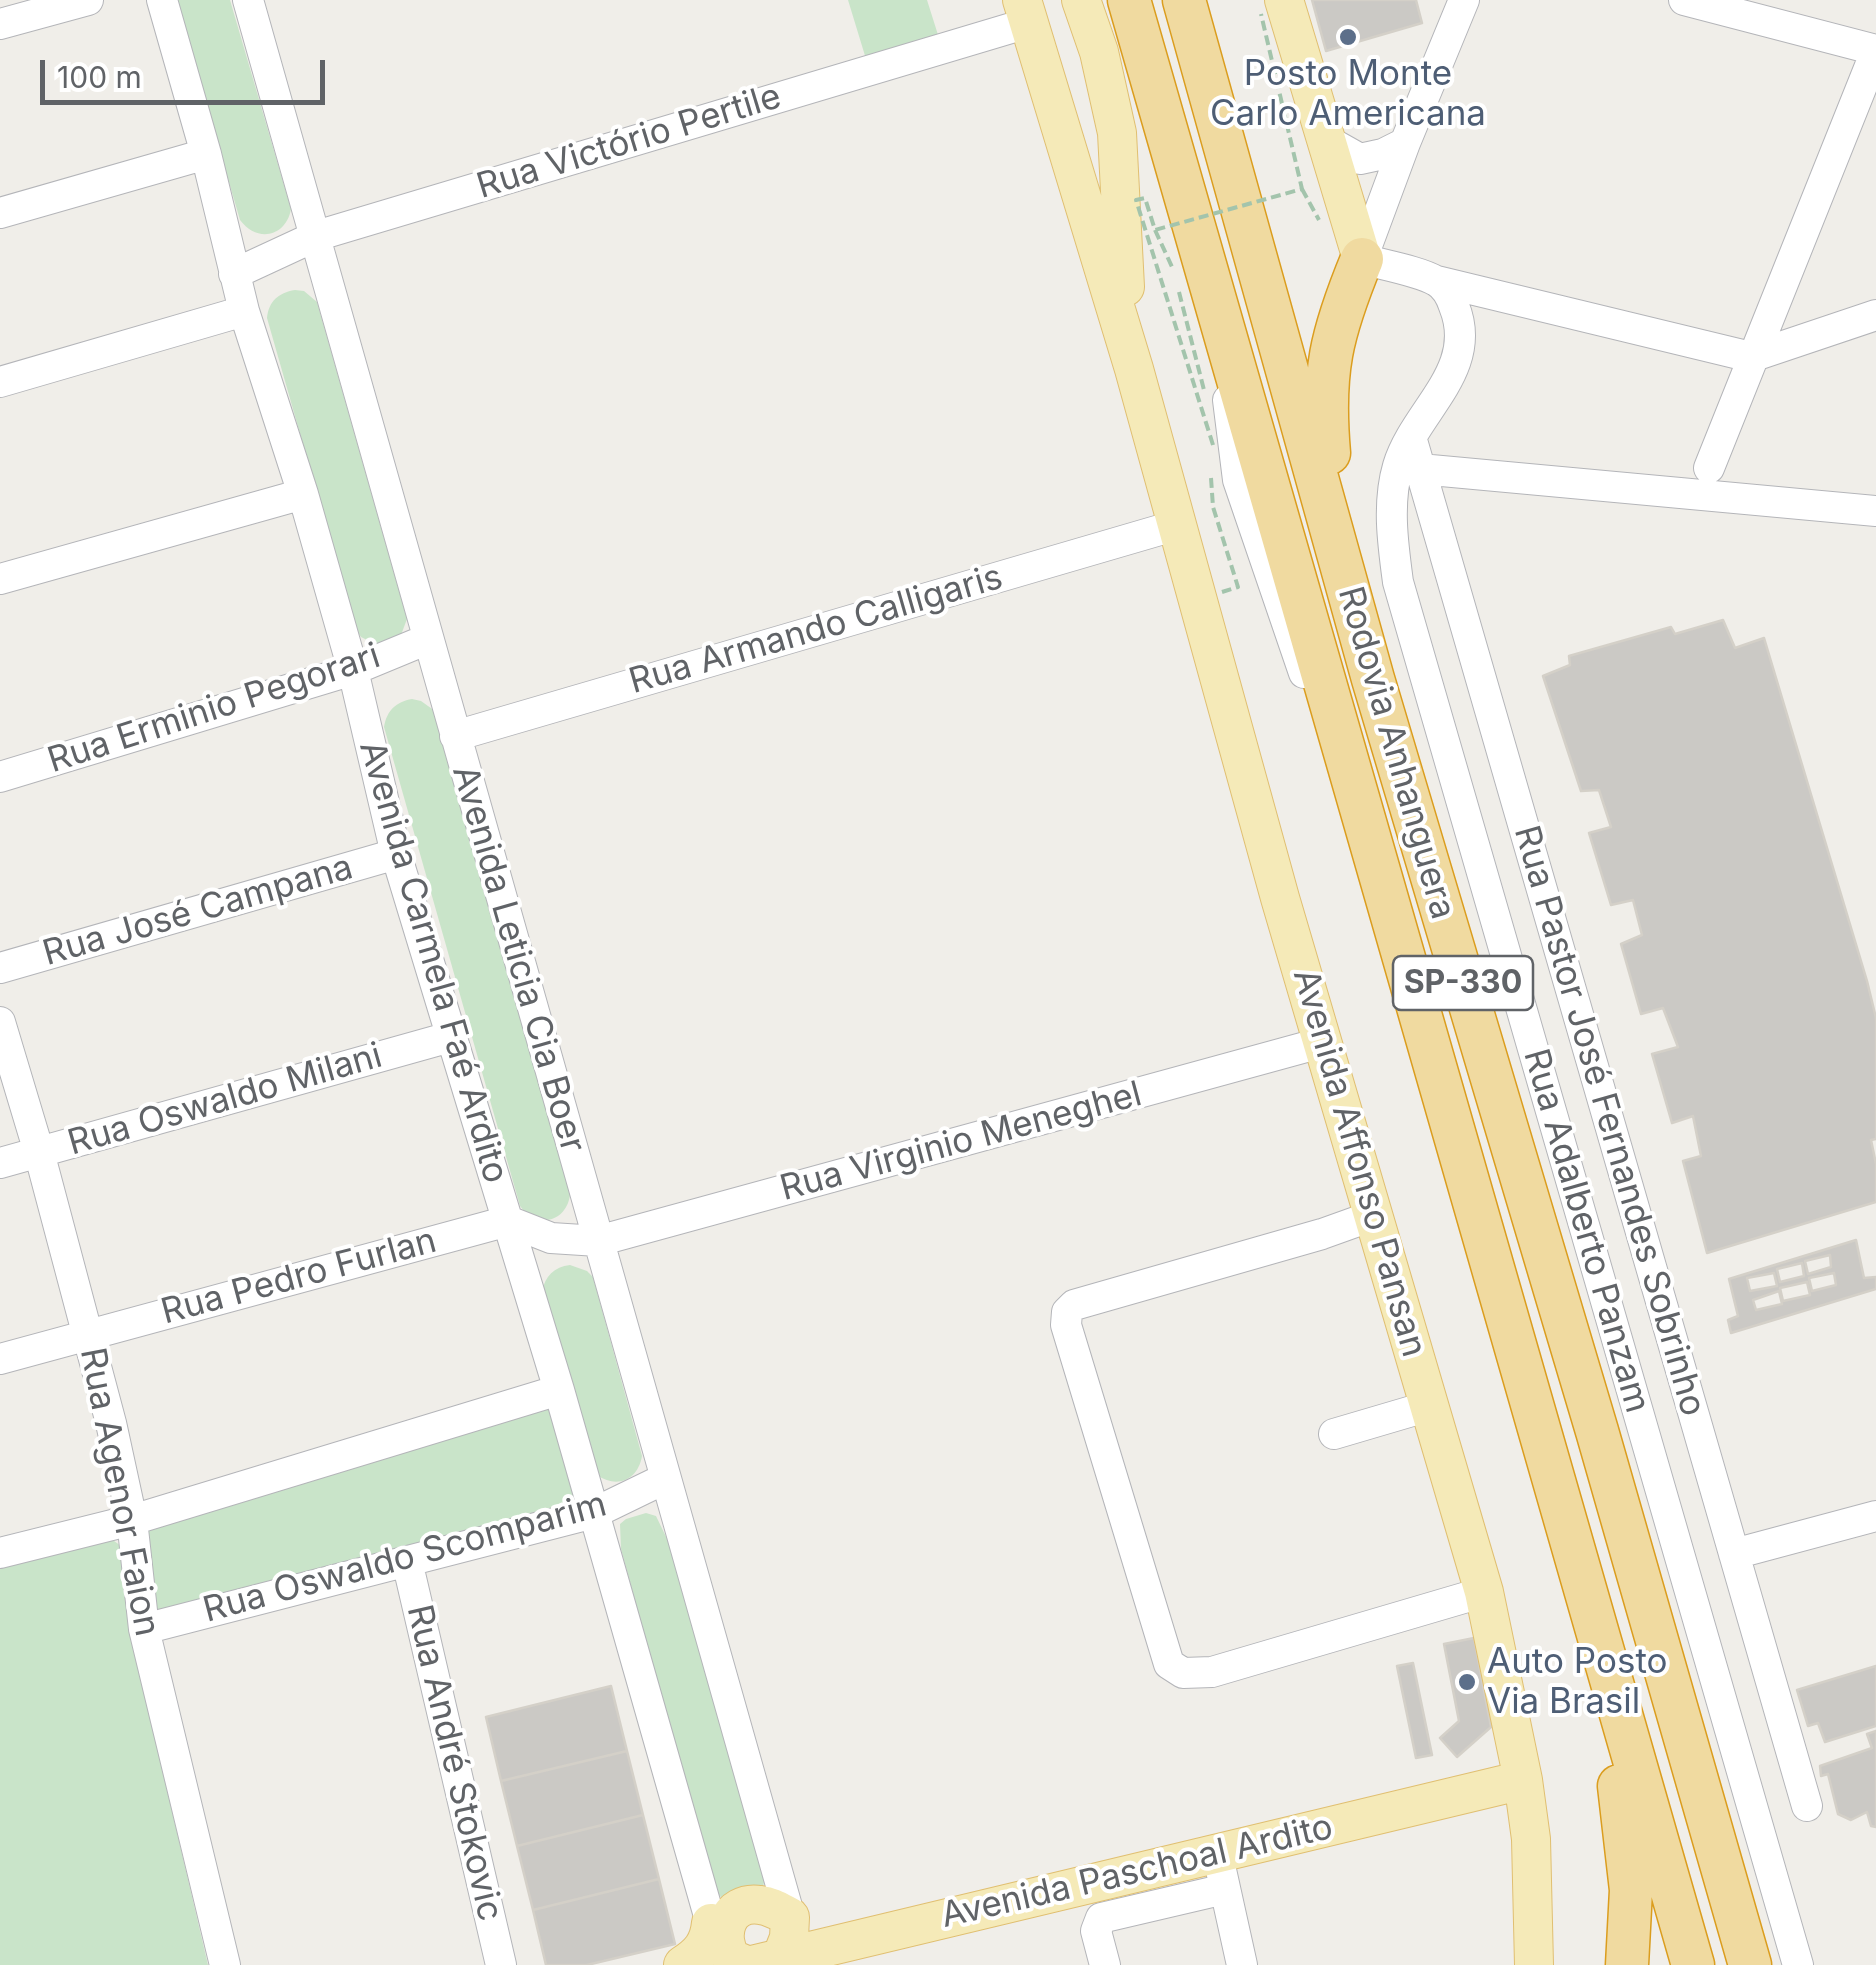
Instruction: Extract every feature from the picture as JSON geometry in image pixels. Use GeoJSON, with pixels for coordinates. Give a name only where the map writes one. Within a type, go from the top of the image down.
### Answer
{"type":"FeatureCollection","features":[{"type":"Feature","properties":{"kind":"highway","name":"Rodovia Anhanguera"},"geometry":{"type":"LineString","coordinates":[[1129,0],[1694,1965]]}},
{"type":"Feature","properties":{"kind":"highway","name":"Rodovia Anhanguera"},"geometry":{"type":"LineString","coordinates":[[1184,0],[1373,679],[1597,1431],[1750,1965]]}},
{"type":"Feature","properties":{"kind":"highway"},"geometry":{"type":"LineString","coordinates":[[1362,259],[1336,322],[1326,375],[1325,413],[1331,482],[1373,679]]}},
{"type":"Feature","properties":{"kind":"highway"},"geometry":{"type":"LineString","coordinates":[[1617,1701],[1612,1751],[1632,1890],[1627,1965]]}},
{"type":"Feature","properties":{"kind":"main road"},"geometry":{"type":"LineString","coordinates":[[1025,12],[1048,29],[1069,23],[1082,2]]}},
{"type":"Feature","properties":{"kind":"main road","name":"Avenida Affonso Pansan"},"geometry":{"type":"LineString","coordinates":[[1082,2],[1099,52],[1117,133],[1122,262],[1134,369]]}},
{"type":"Feature","properties":{"kind":"main road"},"geometry":{"type":"LineString","coordinates":[[1272,7],[1328,142],[1362,259]]}},
{"type":"Feature","properties":{"kind":"main road","name":"Avenida Affonso Pansan"},"geometry":{"type":"LineString","coordinates":[[1025,12],[1134,369],[1484,1592],[1523,1780],[1531,1839],[1534,1965]]}},
{"type":"Feature","properties":{"kind":"main road","name":"Avenida Paschoal Ardito"},"geometry":{"type":"LineString","coordinates":[[760,1962],[898,1930],[1221,1871],[1523,1780]]}},
{"type":"Feature","properties":{"kind":"main road"},"geometry":{"type":"LineString","coordinates":[[682,1965],[702,1950],[718,1926],[745,1906],[766,1906],[810,1928],[872,1925],[898,1930]]}},
{"type":"Feature","properties":{"kind":"main road"},"geometry":{"type":"LineString","coordinates":[[718,1926],[732,1959],[760,1962],[788,1938],[790,1917]]}},
{"type":"Feature","properties":{"kind":"street"},"geometry":{"type":"LineString","coordinates":[[0,24],[88,0]]}},
{"type":"Feature","properties":{"kind":"street","name":"Avenida Carmela Faé Ardito"},"geometry":{"type":"LineString","coordinates":[[162,0],[206,154],[244,311],[303,494],[353,670],[396,854],[718,1926]]}},
{"type":"Feature","properties":{"kind":"street","name":"Avenida Leticia Cia Boer"},"geometry":{"type":"LineString","coordinates":[[248,0],[790,1917]]}},
{"type":"Feature","properties":{"kind":"street"},"geometry":{"type":"LineString","coordinates":[[1204,0],[1214,107]]}},
{"type":"Feature","properties":{"kind":"street"},"geometry":{"type":"LineString","coordinates":[[1464,0],[1362,259],[1436,281],[1751,357],[1876,315]]}},
{"type":"Feature","properties":{"kind":"street"},"geometry":{"type":"LineString","coordinates":[[1684,0],[1876,51],[1709,468]]}},
{"type":"Feature","properties":{"kind":"street","name":"Rua Victório Pertile"},"geometry":{"type":"LineString","coordinates":[[234,274],[316,236],[1025,12]]}},
{"type":"Feature","properties":{"kind":"street"},"geometry":{"type":"LineString","coordinates":[[1328,142],[1360,159],[1405,143]]}},
{"type":"Feature","properties":{"kind":"street"},"geometry":{"type":"LineString","coordinates":[[0,213],[206,154]]}},
{"type":"Feature","properties":{"kind":"street","name":"Rua Adalberto Panzam"},"geometry":{"type":"LineString","coordinates":[[1436,281],[1450,296],[1461,335],[1452,375],[1411,436],[1397,468],[1392,506],[1398,582],[1798,1965]]}},
{"type":"Feature","properties":{"kind":"street"},"geometry":{"type":"LineString","coordinates":[[0,382],[244,311]]}},
{"type":"Feature","properties":{"kind":"street","name":"Rua Pastor José Fernandes Sobrinho"},"geometry":{"type":"LineString","coordinates":[[1411,436],[1807,1806]]}},
{"type":"Feature","properties":{"kind":"street"},"geometry":{"type":"LineString","coordinates":[[1420,469],[1876,511]]}},
{"type":"Feature","properties":{"kind":"street"},"geometry":{"type":"LineString","coordinates":[[0,579],[303,494]]}},
{"type":"Feature","properties":{"kind":"street","name":"Rua Armando Calligaris"},"geometry":{"type":"LineString","coordinates":[[455,736],[1177,524]]}},
{"type":"Feature","properties":{"kind":"street","name":"Rua Erminio Pegorari"},"geometry":{"type":"LineString","coordinates":[[0,777],[353,670],[428,639]]}},
{"type":"Feature","properties":{"kind":"street","name":"Rua José Campana"},"geometry":{"type":"LineString","coordinates":[[0,968],[396,854]]}},
{"type":"Feature","properties":{"kind":"street","name":"Rua Agenor Faion"},"geometry":{"type":"LineString","coordinates":[[0,1022],[89,1334],[132,1520],[144,1629],[225,1965]]}},
{"type":"Feature","properties":{"kind":"street","name":"Rua Oswaldo Milani"},"geometry":{"type":"LineString","coordinates":[[0,1164],[450,1037]]}},
{"type":"Feature","properties":{"kind":"street","name":"Rua Virginio Meneghel"},"geometry":{"type":"LineString","coordinates":[[598,1241],[1324,1042]]}},
{"type":"Feature","properties":{"kind":"street"},"geometry":{"type":"LineString","coordinates":[[1374,1215],[1322,1234],[1074,1306],[1067,1312],[1066,1326],[1169,1664],[1184,1673],[1212,1672],[1484,1592]]}},
{"type":"Feature","properties":{"kind":"street"},"geometry":{"type":"LineString","coordinates":[[508,1220],[551,1238],[598,1241]]}},
{"type":"Feature","properties":{"kind":"street","name":"Rua Pedro Furlan"},"geometry":{"type":"LineString","coordinates":[[0,1360],[508,1220]]}},
{"type":"Feature","properties":{"kind":"street"},"geometry":{"type":"LineString","coordinates":[[0,1554],[132,1520],[559,1390]]}},
{"type":"Feature","properties":{"kind":"street"},"geometry":{"type":"LineString","coordinates":[[1334,1434],[1430,1406]]}},
{"type":"Feature","properties":{"kind":"street","name":"Rua Oswaldo Scomparim"},"geometry":{"type":"LineString","coordinates":[[144,1629],[594,1513],[664,1480]]}},
{"type":"Feature","properties":{"kind":"street"},"geometry":{"type":"LineString","coordinates":[[1734,1554],[1876,1516]]}},
{"type":"Feature","properties":{"kind":"street","name":"Rua André Stokovic"},"geometry":{"type":"LineString","coordinates":[[407,1561],[501,1965]]}},
{"type":"Feature","properties":{"kind":"street"},"geometry":{"type":"LineString","coordinates":[[1105,1965],[1096,1931],[1101,1918],[1221,1871],[1242,1965]]}},
{"type":"Feature","properties":{"kind":"path"},"geometry":{"type":"LineString","coordinates":[[1272,7],[1302,189],[1323,226]]}},
{"type":"Feature","properties":{"kind":"path"},"geometry":{"type":"LineString","coordinates":[[1156,230],[1302,189]]}},
{"type":"Feature","properties":{"kind":"path"},"geometry":{"type":"LineString","coordinates":[[1173,269],[1145,198],[1136,200],[1214,445],[1219,443],[1178,287]]}},
{"type":"Feature","properties":{"kind":"path"},"geometry":{"type":"LineString","coordinates":[[1198,600],[1238,587],[1214,506],[1212,463]]}},
{"type":"Feature","properties":{"kind":"green space"},"geometry":{"type":"Polygon","coordinates":[[[176,0],[230,0],[291,209],[283,226],[270,234],[254,232],[240,220],[176,0]]]}},
{"type":"Feature","properties":{"kind":"green space"},"geometry":{"type":"Polygon","coordinates":[[[848,0],[927,0],[939,38],[866,59],[848,0]]]}},
{"type":"Feature","properties":{"kind":"green space"},"geometry":{"type":"Polygon","coordinates":[[[295,290],[304,291],[317,302],[407,619],[401,635],[377,645],[356,630],[267,318],[275,299],[295,290]]]}},
{"type":"Feature","properties":{"kind":"green space"},"geometry":{"type":"Polygon","coordinates":[[[412,699],[435,711],[570,1195],[563,1212],[550,1220],[534,1218],[520,1206],[384,727],[393,708],[412,699]]]}},
{"type":"Feature","properties":{"kind":"green space"},"geometry":{"type":"Polygon","coordinates":[[[570,1265],[593,1277],[642,1456],[636,1471],[626,1480],[612,1481],[597,1475],[542,1292],[551,1273],[570,1265]]]}},
{"type":"Feature","properties":{"kind":"green space"},"geometry":{"type":"Polygon","coordinates":[[[550,1407],[574,1496],[566,1506],[154,1612],[143,1529],[550,1407]]]}},
{"type":"Feature","properties":{"kind":"green space"},"geometry":{"type":"Polygon","coordinates":[[[646,1513],[656,1516],[669,1543],[765,1878],[763,1887],[726,1902],[714,1890],[621,1549],[620,1524],[646,1513]]]}},
{"type":"Feature","properties":{"kind":"green space"},"geometry":{"type":"Polygon","coordinates":[[[110,1538],[121,1546],[131,1636],[208,1965],[0,1965],[0,1564],[110,1538]]]}},
{"type":"Feature","properties":{"kind":"building","name":"Posto Monte Carlo Americana"},"geometry":{"type":"Polygon","coordinates":[[[1312,0],[1416,0],[1422,23],[1326,51],[1312,0]]]}},
{"type":"Feature","properties":{"kind":"building"},"geometry":{"type":"Polygon","coordinates":[[[1723,620],[1735,648],[1764,638],[1867,981],[1876,1018],[1876,1139],[1871,1140],[1876,1164],[1876,1202],[1707,1253],[1683,1161],[1701,1156],[1693,1116],[1672,1123],[1652,1054],[1678,1047],[1663,1008],[1641,1014],[1621,944],[1642,935],[1633,900],[1611,905],[1589,833],[1611,827],[1599,790],[1581,791],[1543,676],[1570,665],[1569,656],[1671,627],[1675,634],[1723,620]]]}},
{"type":"Feature","properties":{"kind":"building"},"geometry":{"type":"Polygon","coordinates":[[[1856,1240],[1864,1278],[1876,1277],[1876,1289],[1731,1333],[1728,1320],[1738,1316],[1729,1279],[1856,1240]]]}},
{"type":"Feature","properties":{"kind":"building"},"geometry":{"type":"Polygon","coordinates":[[[1830,1255],[1831,1267],[1808,1274],[1805,1261],[1830,1255]]]}},
{"type":"Feature","properties":{"kind":"building"},"geometry":{"type":"Polygon","coordinates":[[[1802,1263],[1804,1276],[1780,1282],[1777,1269],[1802,1263]]]}},
{"type":"Feature","properties":{"kind":"building"},"geometry":{"type":"Polygon","coordinates":[[[1774,1273],[1777,1286],[1750,1291],[1747,1278],[1774,1273]]]}},
{"type":"Feature","properties":{"kind":"building"},"geometry":{"type":"Polygon","coordinates":[[[1834,1273],[1836,1285],[1812,1291],[1809,1278],[1834,1273]]]}},
{"type":"Feature","properties":{"kind":"building"},"geometry":{"type":"Polygon","coordinates":[[[1807,1282],[1810,1295],[1783,1301],[1780,1288],[1807,1282]]]}},
{"type":"Feature","properties":{"kind":"building"},"geometry":{"type":"Polygon","coordinates":[[[1779,1291],[1782,1304],[1756,1310],[1753,1300],[1779,1291]]]}},
{"type":"Feature","properties":{"kind":"building","name":"Auto Posto Via Brasil"},"geometry":{"type":"Polygon","coordinates":[[[1474,1638],[1491,1727],[1457,1757],[1440,1738],[1459,1721],[1444,1644],[1474,1638]]]}},
{"type":"Feature","properties":{"kind":"building"},"geometry":{"type":"Polygon","coordinates":[[[1413,1663],[1432,1755],[1416,1758],[1397,1666],[1413,1663]]]}},
{"type":"Feature","properties":{"kind":"building"},"geometry":{"type":"Polygon","coordinates":[[[1876,1666],[1876,1726],[1825,1742],[1818,1723],[1808,1726],[1797,1690],[1876,1666]]]}},
{"type":"Feature","properties":{"kind":"building"},"geometry":{"type":"Polygon","coordinates":[[[611,1686],[627,1751],[501,1781],[486,1717],[611,1686]]]}},
{"type":"Feature","properties":{"kind":"building"},"geometry":{"type":"Polygon","coordinates":[[[1876,1731],[1876,1827],[1871,1826],[1867,1812],[1851,1820],[1838,1814],[1828,1774],[1821,1776],[1820,1766],[1872,1748],[1867,1734],[1876,1731]]]}},
{"type":"Feature","properties":{"kind":"building"},"geometry":{"type":"Polygon","coordinates":[[[627,1751],[643,1815],[517,1846],[501,1781],[627,1751]]]}},
{"type":"Feature","properties":{"kind":"building"},"geometry":{"type":"Polygon","coordinates":[[[643,1815],[659,1879],[533,1910],[517,1846],[643,1815]]]}},
{"type":"Feature","properties":{"kind":"building"},"geometry":{"type":"Polygon","coordinates":[[[659,1879],[675,1944],[587,1965],[546,1965],[533,1910],[659,1879]]]}},
{"type":"Feature","properties":{"kind":"place","name":"Posto Monte Carlo Americana"},"geometry":{"type":"Point","coordinates":[1348,37]}},
{"type":"Feature","properties":{"kind":"place","name":"Auto Posto Via Brasil"},"geometry":{"type":"Point","coordinates":[1467,1682]}}]}
